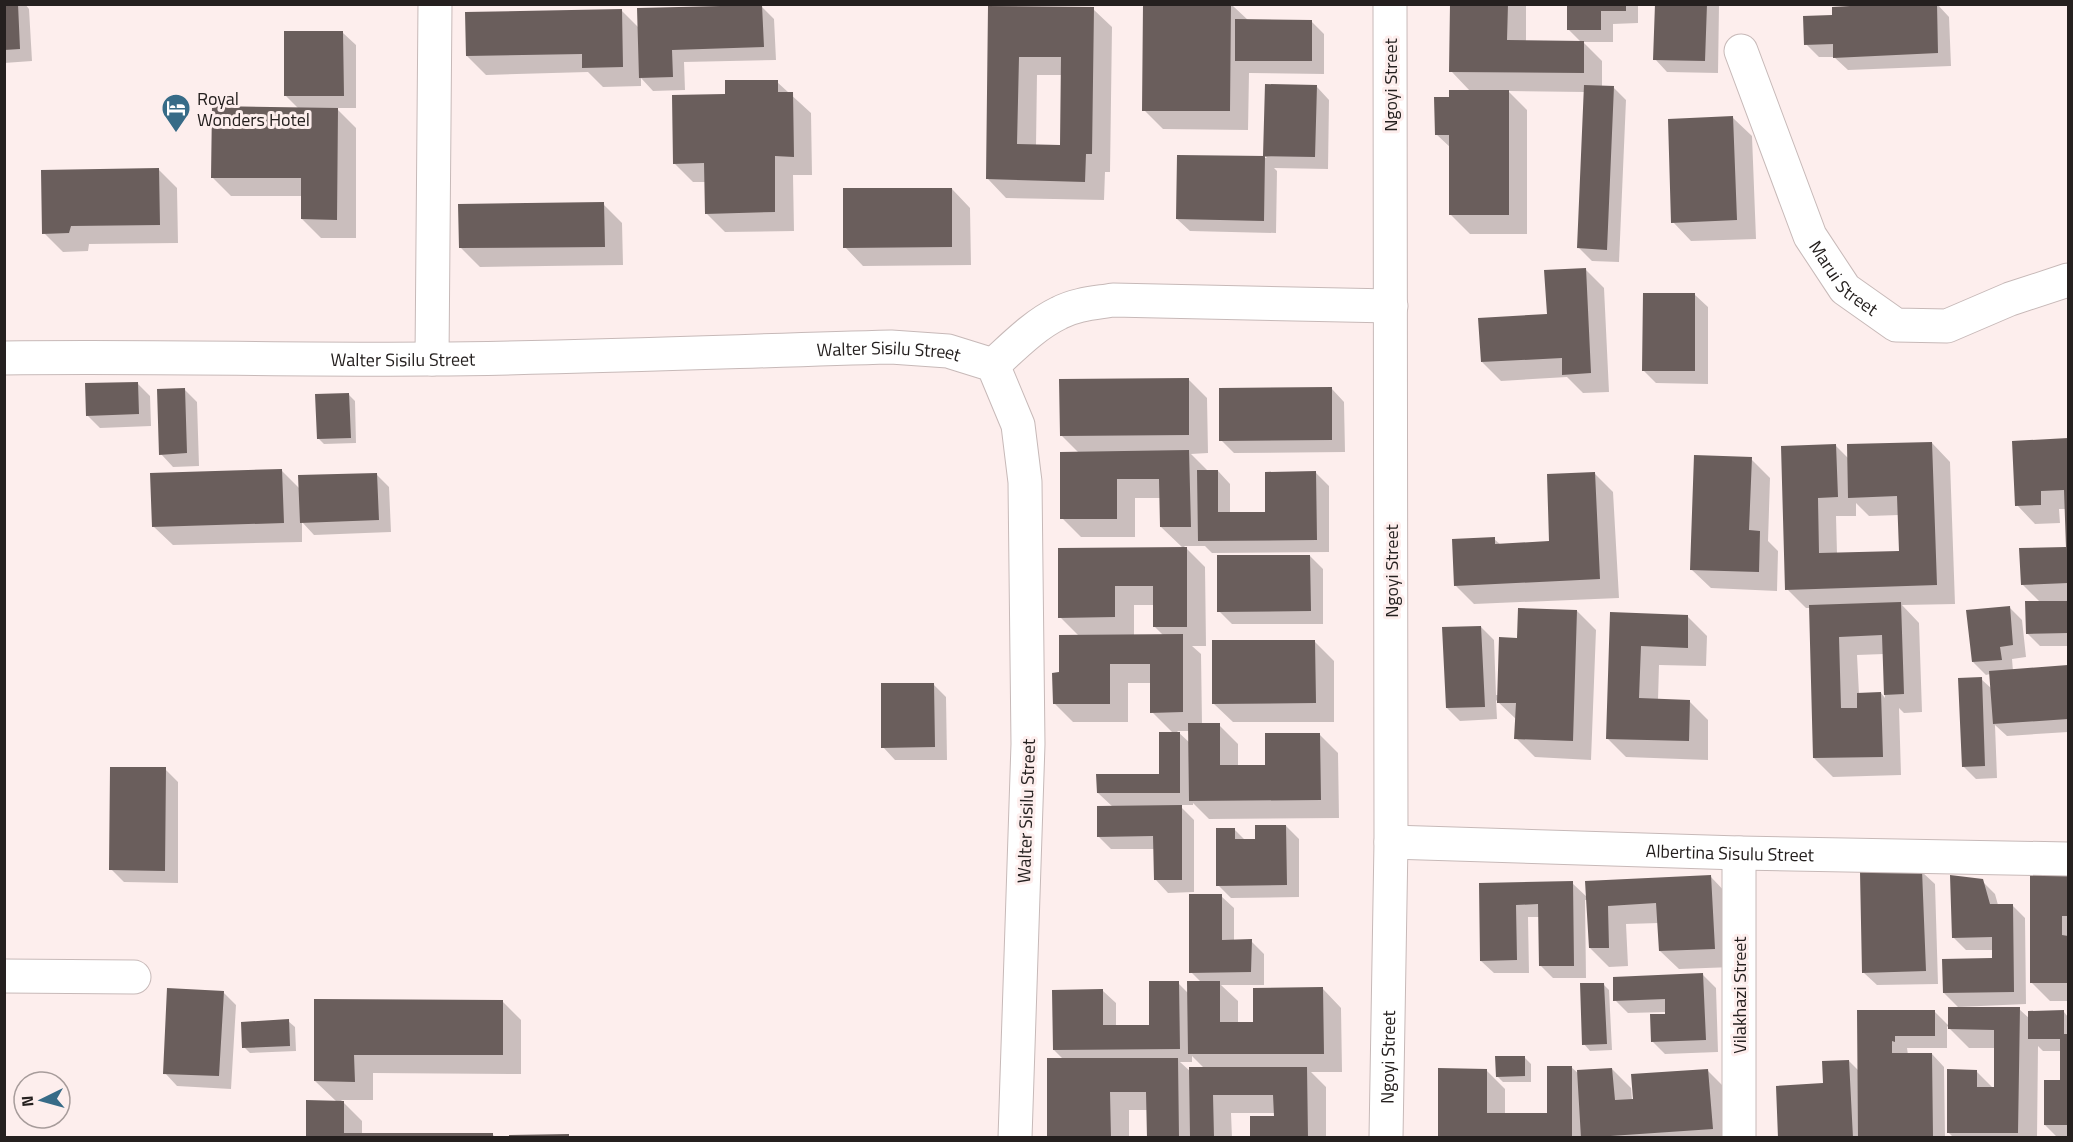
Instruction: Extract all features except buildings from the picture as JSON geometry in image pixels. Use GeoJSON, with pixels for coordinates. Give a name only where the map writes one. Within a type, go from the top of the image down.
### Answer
{"type":"FeatureCollection","features":[{"type":"Feature","properties":{"kind":"street"},"geometry":{"type":"LineString","coordinates":[[432,359],[435,4]]}},
{"type":"Feature","properties":{"kind":"street","name":"Ngoyi Street"},"geometry":{"type":"LineString","coordinates":[[1386,1137],[1391,842],[1390,4]]}},
{"type":"Feature","properties":{"kind":"street","name":"Marui Street"},"geometry":{"type":"LineString","coordinates":[[1741,51],[1810,236],[1845,289],[1896,325],[1947,326],[2010,299],[2068,280]]}},
{"type":"Feature","properties":{"kind":"street"},"geometry":{"type":"LineString","coordinates":[[993,365],[1026,335],[1059,313],[1083,304],[1113,300],[1391,306]]}},
{"type":"Feature","properties":{"kind":"street","name":"Walter Sisilu Street"},"geometry":{"type":"LineString","coordinates":[[4,358],[127,356],[432,359],[891,347],[948,351],[993,365],[1018,425],[1025,482],[1028,744],[1015,1137]]}},
{"type":"Feature","properties":{"kind":"street","name":"Albertina Sisulu Street"},"geometry":{"type":"LineString","coordinates":[[1391,842],[1739,853],[2068,859]]}},
{"type":"Feature","properties":{"kind":"street","name":"Vilakhazi Street"},"geometry":{"type":"LineString","coordinates":[[1739,853],[1739,1137]]}},
{"type":"Feature","properties":{"kind":"street"},"geometry":{"type":"LineString","coordinates":[[4,976],[134,977]]}},
{"type":"Feature","properties":{"kind":"place","name":"Royal Wonders Hotel"},"geometry":{"type":"Point","coordinates":[176,134]}}]}
